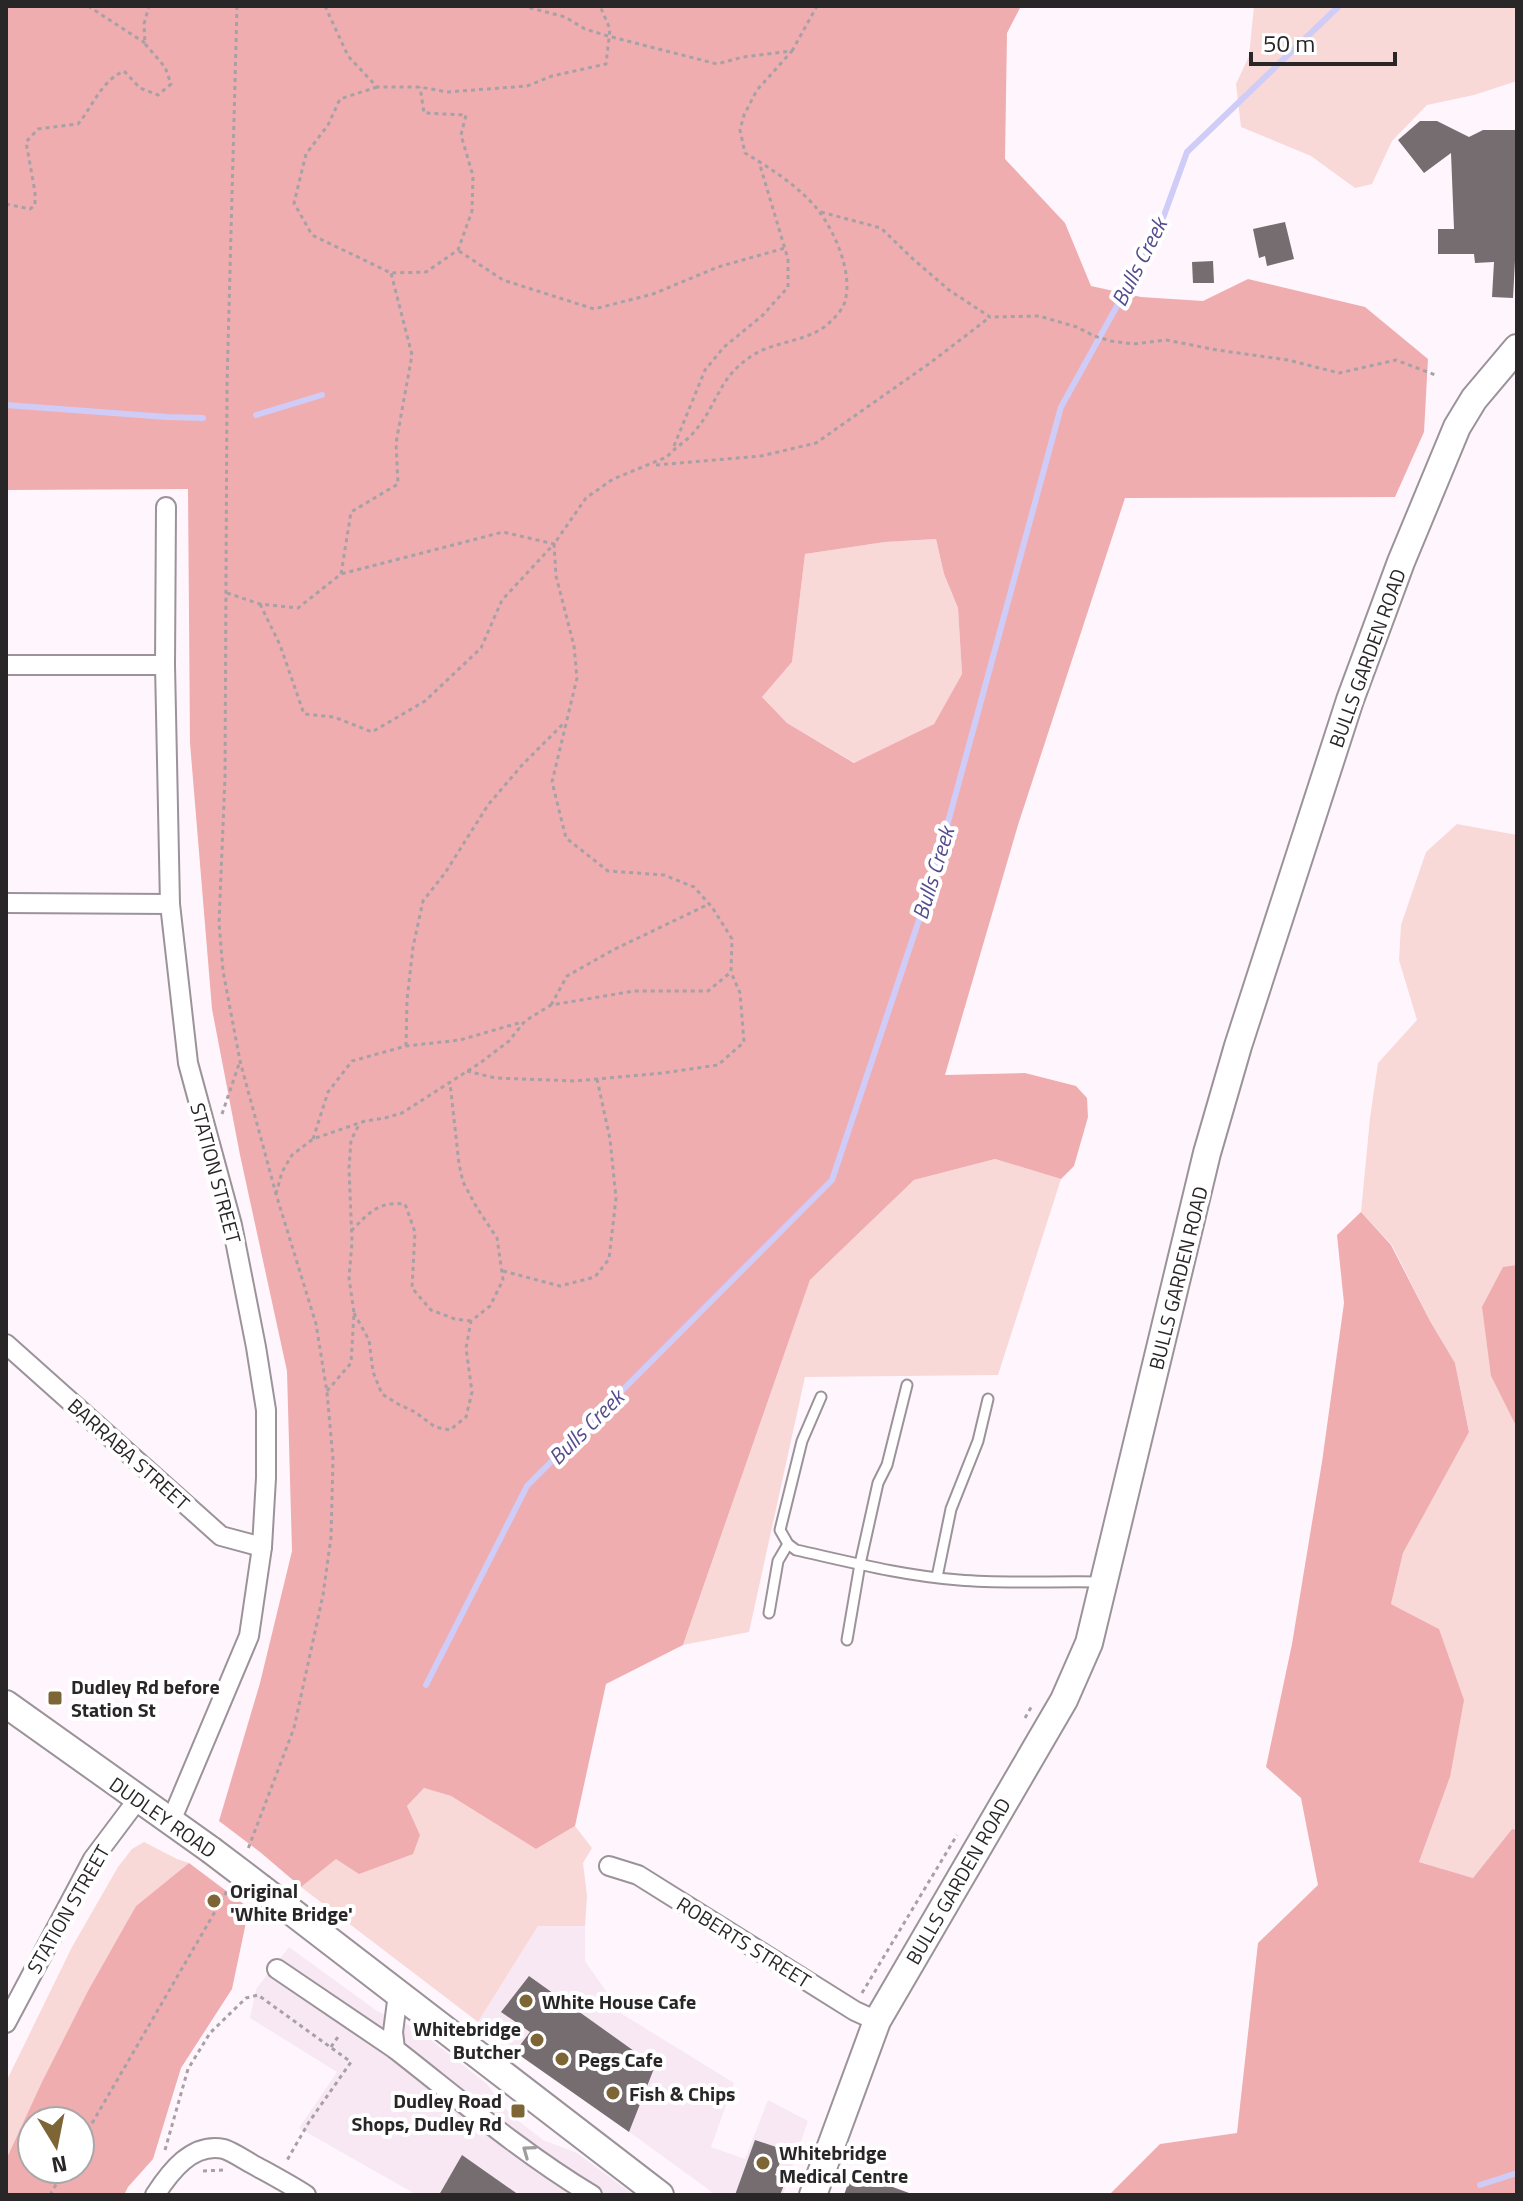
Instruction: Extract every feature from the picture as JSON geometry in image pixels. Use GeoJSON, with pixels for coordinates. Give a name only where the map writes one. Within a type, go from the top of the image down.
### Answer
{"type":"FeatureCollection","features":[{"type":"Feature","properties":{"kind":"main road","name":"BULLS GARDEN ROAD"},"geometry":{"type":"LineString","coordinates":[[813,2195],[877,2021],[1064,1700],[1089,1643],[1216,1123],[1242,1031],[1350,700],[1401,562],[1457,427],[1474,399],[1517,348]]}},
{"type":"Feature","properties":{"kind":"main road","name":"DUDLEY ROAD"},"geometry":{"type":"LineString","coordinates":[[6,1704],[211,1850],[660,2195]]}},
{"type":"Feature","properties":{"kind":"street","name":"STATION STREET"},"geometry":{"type":"LineString","coordinates":[[166,507],[165,665],[170,904],[188,1063],[232,1225],[266,1410],[262,1547],[249,1636],[171,1821]]}},
{"type":"Feature","properties":{"kind":"street"},"geometry":{"type":"LineString","coordinates":[[6,665],[165,665]]}},
{"type":"Feature","properties":{"kind":"street"},"geometry":{"type":"LineString","coordinates":[[6,903],[170,904]]}},
{"type":"Feature","properties":{"kind":"street","name":"BARRABA STREET"},"geometry":{"type":"LineString","coordinates":[[6,1344],[221,1536],[262,1547]]}},
{"type":"Feature","properties":{"kind":"street","name":"STATION STREET"},"geometry":{"type":"LineString","coordinates":[[6,2023],[93,1859],[138,1799]]}},
{"type":"Feature","properties":{"kind":"street","name":"ROBERTS STREET"},"geometry":{"type":"LineString","coordinates":[[609,1866],[638,1875],[855,2011],[877,2021]]}},
{"type":"Feature","properties":{"kind":"street"},"geometry":{"type":"LineString","coordinates":[[277,1969],[395,2049],[498,2130],[592,2195]]}},
{"type":"Feature","properties":{"kind":"street"},"geometry":{"type":"LineString","coordinates":[[395,2049],[393,2032],[398,1994]]}},
{"type":"Feature","properties":{"kind":"street"},"geometry":{"type":"LineString","coordinates":[[155,2195],[183,2159],[202,2151],[223,2149],[306,2195]]}},
{"type":"Feature","properties":{"kind":"lane"},"geometry":{"type":"LineString","coordinates":[[847,1640],[878,1483],[887,1465],[907,1385]]}},
{"type":"Feature","properties":{"kind":"lane"},"geometry":{"type":"LineString","coordinates":[[821,1397],[802,1441],[780,1530],[788,1544],[796,1550],[937,1577],[998,1582],[1103,1582]]}},
{"type":"Feature","properties":{"kind":"lane"},"geometry":{"type":"LineString","coordinates":[[937,1577],[951,1509],[978,1441],[988,1399]]}},
{"type":"Feature","properties":{"kind":"lane"},"geometry":{"type":"LineString","coordinates":[[769,1613],[778,1561],[788,1544]]}},
{"type":"Feature","properties":{"kind":"path"},"geometry":{"type":"LineString","coordinates":[[6,204],[30,209],[35,205],[26,142],[38,129],[78,124],[103,87],[114,75],[124,71],[140,88],[158,95],[171,84],[165,67],[145,44],[88,6]]}},
{"type":"Feature","properties":{"kind":"path"},"geometry":{"type":"LineString","coordinates":[[145,44],[144,24],[149,6]]}},
{"type":"Feature","properties":{"kind":"path"},"geometry":{"type":"LineString","coordinates":[[237,6],[227,384],[225,777],[219,923],[223,971],[240,1061],[316,1324],[327,1392],[333,1459],[331,1537],[323,1595],[294,1728],[246,1855]]}},
{"type":"Feature","properties":{"kind":"path"},"geometry":{"type":"LineString","coordinates":[[325,6],[348,56],[377,87]]}},
{"type":"Feature","properties":{"kind":"path"},"geometry":{"type":"LineString","coordinates":[[523,6],[565,17],[585,29],[608,36],[717,64],[743,57],[792,51]]}},
{"type":"Feature","properties":{"kind":"path"},"geometry":{"type":"LineString","coordinates":[[420,87],[424,113],[466,115],[461,135],[473,176],[472,211],[458,250],[426,272],[391,273],[312,235],[294,203],[306,154],[328,125],[340,99],[377,87],[420,87],[447,92],[527,86],[552,76],[606,64],[610,29],[600,6]]}},
{"type":"Feature","properties":{"kind":"path"},"geometry":{"type":"LineString","coordinates":[[673,449],[694,433],[728,375],[754,355],[809,335],[830,322],[845,303],[846,274],[841,250],[819,211],[803,195],[745,153],[740,130],[757,90],[792,51],[817,6]]}},
{"type":"Feature","properties":{"kind":"path"},"geometry":{"type":"LineString","coordinates":[[260,604],[280,645],[304,714],[334,717],[372,732],[425,701],[481,648],[502,600],[554,544],[586,498],[613,479],[667,457],[705,370],[724,347],[763,315],[788,287],[788,259],[759,161]]}},
{"type":"Feature","properties":{"kind":"path"},"geometry":{"type":"LineString","coordinates":[[819,211],[881,228],[949,290],[990,317],[1039,316],[1111,341],[1133,344],[1166,340],[1288,360],[1339,373],[1396,360],[1438,376]]}},
{"type":"Feature","properties":{"kind":"path"},"geometry":{"type":"LineString","coordinates":[[458,250],[503,280],[594,309],[653,294],[718,267],[785,248]]}},
{"type":"Feature","properties":{"kind":"path"},"geometry":{"type":"LineString","coordinates":[[341,574],[351,512],[398,484],[396,443],[412,355],[391,273]]}},
{"type":"Feature","properties":{"kind":"path"},"geometry":{"type":"LineString","coordinates":[[652,465],[761,456],[816,443],[990,317]]}},
{"type":"Feature","properties":{"kind":"path"},"geometry":{"type":"LineString","coordinates":[[227,593],[260,604],[298,608],[341,574],[503,532],[554,544]]}},
{"type":"Feature","properties":{"kind":"path"},"geometry":{"type":"LineString","coordinates":[[467,1071],[495,1078],[575,1081],[663,1073],[718,1065],[744,1042],[740,993],[731,972],[732,939],[709,904],[694,887],[664,875],[608,871],[566,838],[552,782],[577,678],[574,646],[556,576],[554,544]]}},
{"type":"Feature","properties":{"kind":"path"},"geometry":{"type":"LineString","coordinates":[[406,1046],[413,947],[423,901],[445,873],[488,805],[567,720]]}},
{"type":"Feature","properties":{"kind":"path"},"geometry":{"type":"LineString","coordinates":[[551,1005],[567,976],[709,904]]}},
{"type":"Feature","properties":{"kind":"path"},"geometry":{"type":"LineString","coordinates":[[313,1139],[328,1092],[352,1061],[406,1046],[460,1040],[525,1021],[551,1005],[634,991],[708,991],[731,972]]}},
{"type":"Feature","properties":{"kind":"path"},"geometry":{"type":"LineString","coordinates":[[276,1194],[282,1172],[292,1155],[313,1139],[402,1113],[509,1041],[525,1021]]}},
{"type":"Feature","properties":{"kind":"path"},"geometry":{"type":"LineString","coordinates":[[207,1139],[225,1108],[240,1061]]}},
{"type":"Feature","properties":{"kind":"path"},"geometry":{"type":"LineString","coordinates":[[502,1270],[560,1286],[595,1277],[609,1259],[616,1198],[610,1139],[597,1079]]}},
{"type":"Feature","properties":{"kind":"path"},"geometry":{"type":"LineString","coordinates":[[354,1313],[369,1340],[373,1372],[382,1394],[435,1427],[450,1430],[466,1417],[472,1392],[466,1348],[471,1321],[490,1306],[503,1280],[497,1238],[463,1182],[450,1083]]}},
{"type":"Feature","properties":{"kind":"path"},"geometry":{"type":"LineString","coordinates":[[327,1392],[351,1363],[354,1313],[349,1278],[352,1242],[349,1168],[351,1140],[360,1123]]}},
{"type":"Feature","properties":{"kind":"path"},"geometry":{"type":"LineString","coordinates":[[351,1231],[374,1208],[393,1203],[405,1204],[415,1232],[412,1288],[431,1310],[471,1321]]}},
{"type":"Feature","properties":{"kind":"path"},"geometry":{"type":"LineString","coordinates":[[1023,1722],[1037,1698]]}},
{"type":"Feature","properties":{"kind":"path"},"geometry":{"type":"LineString","coordinates":[[860,1996],[961,1827]]}},
{"type":"Feature","properties":{"kind":"path"},"geometry":{"type":"LineString","coordinates":[[96,2117],[227,1892]]}},
{"type":"Feature","properties":{"kind":"path"},"geometry":{"type":"LineString","coordinates":[[163,2157],[188,2069],[210,2033],[246,1998],[258,1995],[351,2062],[309,2122],[286,2163]]}},
{"type":"Feature","properties":{"kind":"path"},"geometry":{"type":"LineString","coordinates":[[197,2174],[214,2169],[231,2171]]}},
{"type":"Feature","properties":{"kind":"shaded area"},"geometry":{"type":"Polygon","coordinates":[[[6,6],[1021,6],[1007,33],[1005,159],[1065,223],[1091,286],[1141,297],[1203,301],[1248,279],[1365,307],[1428,359],[1424,432],[1395,497],[1125,498],[1018,825],[945,1075],[1025,1073],[1076,1086],[1087,1098],[1088,1117],[1074,1166],[1061,1179],[995,1159],[914,1180],[810,1280],[683,1645],[606,1684],[575,1826],[536,1849],[451,1796],[424,1788],[407,1806],[420,1835],[413,1854],[359,1874],[336,1859],[301,1887],[219,1821],[260,1683],[292,1551],[287,1371],[212,1009],[190,743],[188,489],[6,490],[6,6]],[[936,539],[885,542],[805,554],[792,662],[762,697],[787,723],[854,763],[934,724],[962,674],[958,608],[944,574],[936,539]]]}},
{"type":"Feature","properties":{"kind":"shaded area"},"geometry":{"type":"Polygon","coordinates":[[[1254,6],[1517,6],[1517,81],[1474,95],[1427,105],[1392,141],[1372,184],[1355,188],[1311,156],[1241,127],[1236,84],[1249,56],[1254,6]]]}},
{"type":"Feature","properties":{"kind":"shaded area"},"geometry":{"type":"Polygon","coordinates":[[[936,539],[944,574],[958,608],[962,674],[934,724],[855,763],[787,723],[762,697],[792,662],[805,554],[885,542],[936,539]]]}},
{"type":"Feature","properties":{"kind":"shaded area"},"geometry":{"type":"Polygon","coordinates":[[[1457,824],[1517,835],[1517,1265],[1502,1268],[1491,1376],[1517,1428],[1517,1830],[1512,1829],[1473,1878],[1419,1862],[1450,1777],[1439,1629],[1391,1604],[1403,1553],[1469,1431],[1455,1363],[1392,1245],[1361,1212],[1378,1063],[1417,1020],[1399,960],[1401,925],[1426,852],[1457,824]]]}},
{"type":"Feature","properties":{"kind":"shaded area"},"geometry":{"type":"Polygon","coordinates":[[[995,1159],[1061,1179],[998,1375],[805,1377],[749,1632],[683,1645],[810,1280],[914,1180],[995,1159]]]}},
{"type":"Feature","properties":{"kind":"shaded area"},"geometry":{"type":"Polygon","coordinates":[[[1361,1212],[1391,1245],[1455,1363],[1469,1432],[1403,1553],[1391,1604],[1439,1629],[1464,1700],[1450,1777],[1419,1862],[1473,1878],[1512,1829],[1517,1830],[1517,2195],[1109,2195],[1160,2144],[1237,2133],[1258,1943],[1318,1885],[1301,1798],[1266,1767],[1292,1644],[1344,1303],[1337,1235],[1361,1212]]]}},
{"type":"Feature","properties":{"kind":"shaded area"},"geometry":{"type":"Polygon","coordinates":[[[1517,1265],[1517,1428],[1491,1376],[1482,1307],[1503,1267],[1517,1265]]]}},
{"type":"Feature","properties":{"kind":"shaded area"},"geometry":{"type":"Polygon","coordinates":[[[424,1788],[451,1796],[536,1849],[575,1826],[592,1848],[583,1863],[587,1896],[585,1926],[538,1926],[478,2022],[301,1887],[336,1858],[420,1835],[407,1806],[424,1788]]]}},
{"type":"Feature","properties":{"kind":"shaded area"},"geometry":{"type":"Polygon","coordinates":[[[144,1842],[189,1863],[136,1906],[34,2105],[16,2105],[16,2140],[6,2160],[6,2082],[72,1947],[118,1867],[132,1849],[144,1842]]]}},
{"type":"Feature","properties":{"kind":"shaded area"},"geometry":{"type":"Polygon","coordinates":[[[189,1863],[249,1908],[232,1989],[181,2068],[153,2159],[124,2195],[6,2195],[6,2160],[16,2138],[16,2185],[96,2185],[96,2105],[31,2105],[88,1991],[136,1906],[189,1863]]]}},
{"type":"Feature","properties":{"kind":"shaded area"},"geometry":{"type":"Polygon","coordinates":[[[538,1926],[585,1926],[585,1961],[622,2014],[734,2083],[711,2147],[745,2159],[768,2100],[808,2121],[783,2195],[716,2195],[478,2022],[538,1926]]]}},
{"type":"Feature","properties":{"kind":"shaded area"},"geometry":{"type":"Polygon","coordinates":[[[289,1947],[377,2011],[417,2029],[487,2084],[511,2115],[543,2140],[577,2153],[634,2195],[417,2195],[299,2128],[337,2072],[250,2018],[256,1989],[289,1947]]]}},
{"type":"Feature","properties":{"kind":"building"},"geometry":{"type":"Polygon","coordinates":[[[1420,121],[1437,121],[1469,137],[1483,130],[1517,130],[1517,260],[1513,298],[1492,297],[1494,262],[1475,263],[1474,254],[1438,254],[1438,229],[1454,229],[1451,153],[1424,173],[1398,140],[1420,121]]]}},
{"type":"Feature","properties":{"kind":"building"},"geometry":{"type":"Polygon","coordinates":[[[1285,222],[1294,259],[1267,266],[1265,256],[1259,258],[1253,229],[1285,222]]]}},
{"type":"Feature","properties":{"kind":"building"},"geometry":{"type":"Polygon","coordinates":[[[1213,261],[1214,283],[1193,283],[1192,262],[1213,261]]]}},
{"type":"Feature","properties":{"kind":"building"},"geometry":{"type":"Polygon","coordinates":[[[529,1976],[655,2066],[629,2132],[515,2052],[530,2032],[501,2012],[529,1976]]]}},
{"type":"Feature","properties":{"kind":"building","name":"Whitebridge Medical Centre"},"geometry":{"type":"Polygon","coordinates":[[[755,2140],[785,2150],[775,2175],[786,2180],[780,2195],[735,2195],[755,2140]]]}},
{"type":"Feature","properties":{"kind":"building"},"geometry":{"type":"Polygon","coordinates":[[[462,2155],[519,2195],[439,2195],[462,2155]]]}},
{"type":"Feature","properties":{"kind":"building"},"geometry":{"type":"Polygon","coordinates":[[[852,2172],[909,2193],[909,2195],[844,2195],[852,2172]]]}},
{"type":"Feature","properties":{"kind":"waterway","name":"Bulls Creek"},"geometry":{"type":"LineString","coordinates":[[426,1685],[527,1486],[832,1180],[932,881],[1061,407],[1158,232],[1187,152],[1339,6]]}},
{"type":"Feature","properties":{"kind":"waterway"},"geometry":{"type":"LineString","coordinates":[[256,415],[322,395]]}},
{"type":"Feature","properties":{"kind":"waterway"},"geometry":{"type":"LineString","coordinates":[[6,405],[203,418]]}},
{"type":"Feature","properties":{"kind":"waterway"},"geometry":{"type":"LineString","coordinates":[[1480,2185],[1517,2173]]}},
{"type":"Feature","properties":{"kind":"place","name":"Dudley Rd before Station St"},"geometry":{"type":"Point","coordinates":[55,1698]}},
{"type":"Feature","properties":{"kind":"place","name":"Original 'White Bridge'"},"geometry":{"type":"Point","coordinates":[214,1901]}},
{"type":"Feature","properties":{"kind":"place","name":"White House Cafe"},"geometry":{"type":"Point","coordinates":[526,2001]}},
{"type":"Feature","properties":{"kind":"place","name":"Whitebridge Butcher"},"geometry":{"type":"Point","coordinates":[537,2040]}},
{"type":"Feature","properties":{"kind":"place","name":"Pegs Cafe"},"geometry":{"type":"Point","coordinates":[562,2059]}},
{"type":"Feature","properties":{"kind":"place","name":"Fish & Chips"},"geometry":{"type":"Point","coordinates":[613,2093]}},
{"type":"Feature","properties":{"kind":"place","name":"Dudley Road Shops, Dudley Rd"},"geometry":{"type":"Point","coordinates":[518,2111]}},
{"type":"Feature","properties":{"kind":"place","name":"Whitebridge Medical Centre"},"geometry":{"type":"Point","coordinates":[763,2163]}}]}
